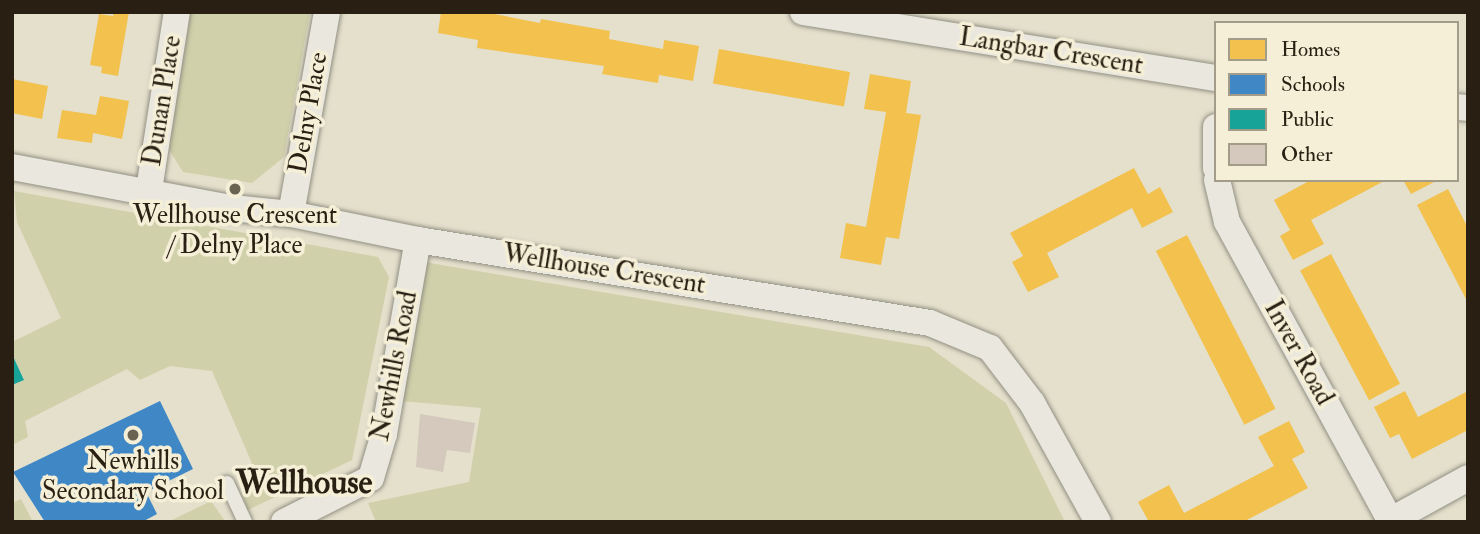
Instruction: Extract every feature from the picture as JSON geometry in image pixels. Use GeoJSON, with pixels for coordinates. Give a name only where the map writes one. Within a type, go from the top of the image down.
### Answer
{"type":"FeatureCollection","features":[{"type":"Feature","properties":{"kind":"street","name":"Dunan Place"},"geometry":{"type":"LineString","coordinates":[[149,190],[177,12]]}},
{"type":"Feature","properties":{"kind":"street","name":"Delny Place"},"geometry":{"type":"LineString","coordinates":[[290,214],[327,12]]}},
{"type":"Feature","properties":{"kind":"street","name":"Langbar Crescent"},"geometry":{"type":"LineString","coordinates":[[803,12],[1214,78]]}},
{"type":"Feature","properties":{"kind":"street","name":"Wellhouse Crescent"},"geometry":{"type":"LineString","coordinates":[[12,167],[149,190],[232,208],[290,214],[418,240],[930,323],[990,348],[1032,403],[1098,522]]}},
{"type":"Feature","properties":{"kind":"street","name":"Inver Road"},"geometry":{"type":"LineString","coordinates":[[1217,182],[1227,222],[1390,521]]}},
{"type":"Feature","properties":{"kind":"street","name":"Newhills Road"},"geometry":{"type":"LineString","coordinates":[[284,522],[371,478],[384,434],[418,240]]}},
{"type":"Feature","properties":{"kind":"street"},"geometry":{"type":"LineString","coordinates":[[1390,521],[1468,478]]}},
{"type":"Feature","properties":{"kind":"lane"},"geometry":{"type":"LineString","coordinates":[[227,483],[245,522]]}},
{"type":"Feature","properties":{"kind":"green space"},"geometry":{"type":"Polygon","coordinates":[[[186,12],[310,12],[284,157],[252,183],[183,172],[165,143],[186,12]]]}},
{"type":"Feature","properties":{"kind":"green space"},"geometry":{"type":"Polygon","coordinates":[[[14,191],[378,257],[389,277],[352,460],[248,510],[241,493],[254,468],[212,371],[170,366],[140,380],[127,369],[25,421],[28,437],[12,445],[12,385],[24,379],[12,354],[12,342],[61,318],[17,222],[14,191]]]}},
{"type":"Feature","properties":{"kind":"green space"},"geometry":{"type":"Polygon","coordinates":[[[424,262],[929,347],[1006,403],[1065,522],[376,522],[368,503],[469,482],[481,408],[401,401],[424,262]]]}},
{"type":"Feature","properties":{"kind":"green space"},"geometry":{"type":"Polygon","coordinates":[[[21,499],[33,522],[12,522],[12,503],[21,499]]]}},
{"type":"Feature","properties":{"kind":"green space"},"geometry":{"type":"Polygon","coordinates":[[[211,501],[225,521],[168,522],[211,501]]]}},
{"type":"Feature","properties":{"kind":"building: Homes"},"geometry":{"type":"Polygon","coordinates":[[[114,12],[129,12],[118,76],[101,73],[102,67],[90,65],[99,14],[113,16],[114,12]]]}},
{"type":"Feature","properties":{"kind":"building: Homes"},"geometry":{"type":"Polygon","coordinates":[[[441,12],[484,12],[540,23],[541,19],[610,31],[609,39],[663,49],[664,40],[699,46],[693,81],[659,75],[658,83],[602,74],[604,66],[477,48],[478,40],[438,33],[441,12]]]}},
{"type":"Feature","properties":{"kind":"building: Homes"},"geometry":{"type":"Polygon","coordinates":[[[719,49],[850,72],[844,107],[713,83],[719,49]]]}},
{"type":"Feature","properties":{"kind":"building: Homes"},"geometry":{"type":"Polygon","coordinates":[[[870,74],[911,81],[906,113],[921,115],[899,239],[886,237],[881,265],[840,258],[846,223],[866,227],[886,112],[864,109],[870,74]]]}},
{"type":"Feature","properties":{"kind":"building: Homes"},"geometry":{"type":"Polygon","coordinates":[[[12,79],[48,86],[42,119],[12,113],[12,79]]]}},
{"type":"Feature","properties":{"kind":"building: Homes"},"geometry":{"type":"Polygon","coordinates":[[[100,96],[129,101],[122,139],[93,133],[92,143],[57,138],[62,110],[96,115],[100,96]]]}},
{"type":"Feature","properties":{"kind":"building: Homes"},"geometry":{"type":"Polygon","coordinates":[[[1134,168],[1148,194],[1160,187],[1173,212],[1142,228],[1132,208],[1047,253],[1059,277],[1028,292],[1012,262],[1023,256],[1010,233],[1134,168]]]}},
{"type":"Feature","properties":{"kind":"building: Homes"},"geometry":{"type":"Polygon","coordinates":[[[1307,182],[1382,182],[1311,220],[1324,244],[1293,260],[1280,236],[1290,230],[1274,200],[1307,182]]]}},
{"type":"Feature","properties":{"kind":"building: Homes"},"geometry":{"type":"Polygon","coordinates":[[[1404,182],[1434,182],[1411,194],[1404,182]]]}},
{"type":"Feature","properties":{"kind":"building: Homes"},"geometry":{"type":"Polygon","coordinates":[[[1448,189],[1468,228],[1468,303],[1417,205],[1448,189]]]}},
{"type":"Feature","properties":{"kind":"building: Homes"},"geometry":{"type":"Polygon","coordinates":[[[1187,235],[1276,409],[1244,425],[1156,251],[1187,235]]]}},
{"type":"Feature","properties":{"kind":"building: Homes"},"geometry":{"type":"Polygon","coordinates":[[[1331,254],[1400,384],[1369,400],[1300,270],[1331,254]]]}},
{"type":"Feature","properties":{"kind":"building: Homes"},"geometry":{"type":"Polygon","coordinates":[[[1405,391],[1418,417],[1468,391],[1468,430],[1412,459],[1399,434],[1390,438],[1374,407],[1405,391]]]}},
{"type":"Feature","properties":{"kind":"building: Homes"},"geometry":{"type":"Polygon","coordinates":[[[1289,421],[1305,452],[1292,459],[1308,488],[1243,522],[1149,522],[1138,502],[1169,485],[1184,513],[1274,466],[1258,437],[1289,421]]]}},
{"type":"Feature","properties":{"kind":"building: Schools","name":"Newhills Secondary School"},"geometry":{"type":"Polygon","coordinates":[[[160,401],[193,469],[146,492],[157,514],[142,522],[45,522],[13,472],[160,401]]]}},
{"type":"Feature","properties":{"kind":"building: Public"},"geometry":{"type":"Polygon","coordinates":[[[12,354],[24,380],[12,385],[12,354]]]}},
{"type":"Feature","properties":{"kind":"building: Other"},"geometry":{"type":"Polygon","coordinates":[[[420,414],[475,423],[470,453],[447,450],[443,472],[416,467],[420,414]]]}},
{"type":"Feature","properties":{"kind":"place","name":"Wellhouse Crescent / Delny Place"},"geometry":{"type":"Point","coordinates":[235,189]}},
{"type":"Feature","properties":{"kind":"place","name":"Newhills Secondary School"},"geometry":{"type":"Point","coordinates":[133,435]}},
{"type":"Feature","properties":{"kind":"district","name":"Wellhouse"},"geometry":{"type":"Point","coordinates":[304,483]}}]}
